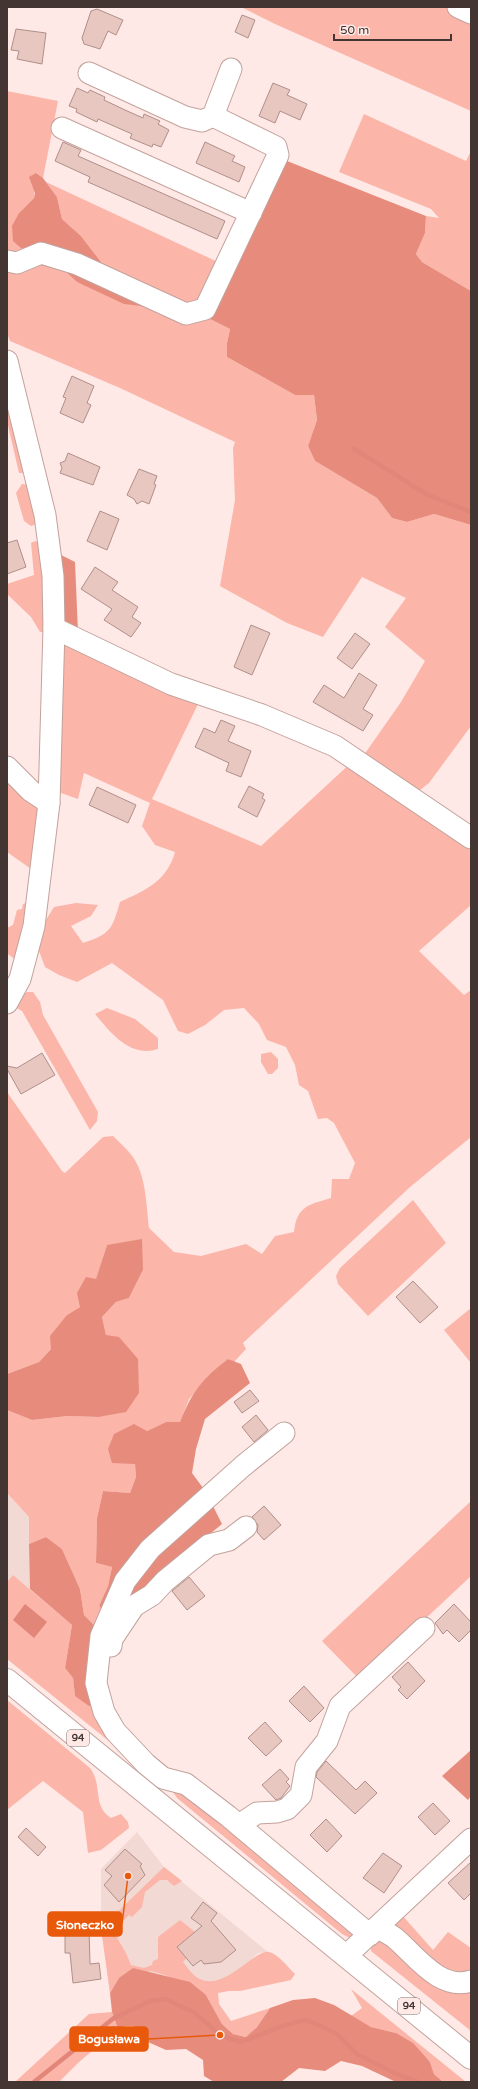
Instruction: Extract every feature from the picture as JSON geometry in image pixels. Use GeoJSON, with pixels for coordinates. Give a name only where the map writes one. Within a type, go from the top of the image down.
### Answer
{"type":"FeatureCollection","features":[{"type":"Feature","properties":{"kind":"main road","name":"94"},"geometry":{"type":"LineString","coordinates":[[7,1680],[347,1955],[471,2058]]}},
{"type":"Feature","properties":{"kind":"street"},"geometry":{"type":"LineString","coordinates":[[458,7],[471,13]]}},
{"type":"Feature","properties":{"kind":"street"},"geometry":{"type":"LineString","coordinates":[[89,73],[184,116],[202,121],[213,116],[231,69]]}},
{"type":"Feature","properties":{"kind":"street"},"geometry":{"type":"LineString","coordinates":[[7,261],[17,263],[41,253],[77,264],[186,314],[205,309],[278,155],[276,147],[213,116]]}},
{"type":"Feature","properties":{"kind":"street"},"geometry":{"type":"LineString","coordinates":[[62,128],[251,213]]}},
{"type":"Feature","properties":{"kind":"street"},"geometry":{"type":"LineString","coordinates":[[7,361],[45,515],[53,576],[54,628],[49,803],[34,926],[20,979],[7,1003]]}},
{"type":"Feature","properties":{"kind":"street"},"geometry":{"type":"LineString","coordinates":[[54,628],[171,684],[262,715],[335,746],[471,838]]}},
{"type":"Feature","properties":{"kind":"street"},"geometry":{"type":"LineString","coordinates":[[7,767],[30,791],[49,803]]}},
{"type":"Feature","properties":{"kind":"street"},"geometry":{"type":"LineString","coordinates":[[284,1433],[243,1466],[150,1548],[125,1581],[101,1636],[96,1683],[104,1712],[115,1731],[146,1764],[163,1778],[186,1784],[373,1931],[395,1937],[421,1964],[450,1982],[471,1981]]}},
{"type":"Feature","properties":{"kind":"street"},"geometry":{"type":"LineString","coordinates":[[104,1712],[105,1674],[112,1639],[134,1606],[152,1595],[165,1581],[209,1545],[230,1540],[246,1527]]}},
{"type":"Feature","properties":{"kind":"street"},"geometry":{"type":"LineString","coordinates":[[239,1825],[257,1813],[277,1812],[287,1809],[301,1795],[306,1767],[327,1741],[340,1706],[424,1628]]}},
{"type":"Feature","properties":{"kind":"street"},"geometry":{"type":"LineString","coordinates":[[347,1955],[471,1839]]}},
{"type":"Feature","properties":{"kind":"shaded area"},"geometry":{"type":"Polygon","coordinates":[[[241,7],[449,7],[471,17],[471,111],[275,24],[241,7]]]}},
{"type":"Feature","properties":{"kind":"shaded area"},"geometry":{"type":"Polygon","coordinates":[[[7,91],[58,101],[43,178],[36,173],[34,198],[19,213],[32,252],[7,254],[7,91]]]}},
{"type":"Feature","properties":{"kind":"shaded area"},"geometry":{"type":"Polygon","coordinates":[[[364,114],[466,161],[471,151],[471,291],[422,262],[416,254],[425,233],[426,216],[439,218],[431,209],[339,172],[364,114]]]}},
{"type":"Feature","properties":{"kind":"shaded area"},"geometry":{"type":"Polygon","coordinates":[[[287,161],[426,216],[425,233],[416,254],[422,262],[471,291],[471,525],[434,514],[407,522],[392,518],[377,498],[315,461],[308,446],[317,420],[314,395],[295,395],[227,357],[227,343],[230,329],[206,317],[279,162],[287,161]]]}},
{"type":"Feature","properties":{"kind":"shaded area"},"geometry":{"type":"Polygon","coordinates":[[[36,173],[43,178],[57,197],[62,219],[81,236],[111,275],[158,308],[124,304],[77,282],[65,271],[35,264],[32,252],[21,248],[13,241],[12,226],[19,213],[34,198],[35,193],[29,177],[36,173]]]}},
{"type":"Feature","properties":{"kind":"shaded area"},"geometry":{"type":"Polygon","coordinates":[[[46,182],[220,263],[196,306],[111,275],[81,236],[62,219],[57,197],[46,182]]]}},
{"type":"Feature","properties":{"kind":"shaded area"},"geometry":{"type":"Polygon","coordinates":[[[35,264],[65,271],[77,282],[158,308],[206,317],[230,329],[227,343],[227,357],[295,395],[314,395],[317,420],[308,446],[315,461],[377,498],[392,518],[407,522],[434,514],[471,525],[471,726],[429,783],[420,790],[410,790],[362,755],[366,752],[401,702],[425,661],[385,627],[406,598],[362,577],[323,637],[287,623],[220,586],[235,500],[233,448],[235,442],[120,388],[10,341],[7,333],[7,266],[35,264]]]}},
{"type":"Feature","properties":{"kind":"shaded area"},"geometry":{"type":"Polygon","coordinates":[[[7,413],[12,413],[26,473],[19,473],[7,421],[7,413]]]}},
{"type":"Feature","properties":{"kind":"shaded area"},"geometry":{"type":"Polygon","coordinates":[[[22,484],[30,485],[37,524],[31,526],[24,521],[16,493],[22,484]]]}},
{"type":"Feature","properties":{"kind":"shaded area"},"geometry":{"type":"Polygon","coordinates":[[[35,541],[41,543],[46,632],[40,632],[31,617],[7,594],[7,584],[34,575],[31,543],[35,541]]]}},
{"type":"Feature","properties":{"kind":"shaded area"},"geometry":{"type":"Polygon","coordinates":[[[59,554],[75,562],[78,632],[63,626],[59,554]]]}},
{"type":"Feature","properties":{"kind":"shaded area"},"geometry":{"type":"Polygon","coordinates":[[[69,643],[200,700],[152,799],[261,846],[353,761],[471,843],[471,905],[419,951],[464,995],[471,990],[471,1137],[410,1187],[243,1343],[246,1349],[234,1362],[228,1359],[189,1399],[180,1422],[166,1422],[147,1431],[135,1464],[136,1477],[130,1493],[103,1491],[97,1518],[96,1563],[112,1567],[108,1586],[99,1606],[105,1612],[100,1631],[84,1615],[80,1589],[62,1549],[46,1537],[29,1544],[29,1517],[7,1493],[7,1410],[32,1420],[68,1416],[98,1417],[106,1335],[102,1317],[116,1302],[129,1298],[143,1270],[107,1245],[96,1280],[80,1307],[67,1315],[51,1349],[39,1362],[7,1374],[7,1092],[62,1171],[65,1173],[103,1137],[113,1136],[132,1156],[140,1171],[146,1196],[149,1228],[174,1252],[201,1256],[246,1244],[262,1254],[275,1236],[294,1232],[298,1217],[305,1208],[331,1198],[332,1179],[349,1179],[355,1163],[334,1123],[327,1118],[318,1119],[308,1091],[299,1085],[295,1065],[286,1047],[267,1040],[259,1024],[244,1008],[224,1010],[205,1025],[188,1034],[178,1031],[163,1000],[112,963],[77,982],[59,975],[45,967],[36,943],[44,923],[54,907],[76,903],[98,905],[91,916],[71,926],[83,943],[99,937],[109,929],[115,919],[120,902],[147,889],[161,877],[167,870],[175,852],[155,845],[142,826],[150,803],[84,773],[78,799],[58,792],[62,647],[69,643]]]}},
{"type":"Feature","properties":{"kind":"shaded area"},"geometry":{"type":"Polygon","coordinates":[[[7,773],[38,804],[34,871],[7,852],[7,773]]]}},
{"type":"Feature","properties":{"kind":"shaded area"},"geometry":{"type":"Polygon","coordinates":[[[26,903],[29,907],[17,961],[8,954],[7,955],[7,928],[13,925],[17,910],[22,909],[23,904],[26,903]]]}},
{"type":"Feature","properties":{"kind":"shaded area"},"geometry":{"type":"Polygon","coordinates":[[[27,992],[33,992],[40,1002],[43,1015],[98,1112],[97,1121],[90,1130],[22,1011],[13,1006],[17,998],[27,992]]]}},
{"type":"Feature","properties":{"kind":"shaded area"},"geometry":{"type":"Polygon","coordinates":[[[107,1008],[135,1019],[158,1038],[158,1049],[148,1051],[139,1050],[122,1042],[95,1014],[107,1008]]]}},
{"type":"Feature","properties":{"kind":"shaded area"},"geometry":{"type":"Polygon","coordinates":[[[271,1052],[278,1059],[278,1068],[272,1074],[268,1074],[261,1062],[261,1054],[271,1052]]]}},
{"type":"Feature","properties":{"kind":"shaded area"},"geometry":{"type":"Polygon","coordinates":[[[413,1200],[446,1243],[368,1316],[338,1284],[336,1276],[340,1268],[413,1200]]]}},
{"type":"Feature","properties":{"kind":"shaded area"},"geometry":{"type":"Polygon","coordinates":[[[142,1239],[143,1270],[129,1298],[116,1302],[102,1317],[106,1335],[119,1337],[138,1359],[139,1393],[126,1412],[98,1417],[68,1416],[32,1420],[7,1410],[7,1374],[39,1362],[51,1349],[50,1336],[67,1315],[80,1307],[77,1293],[86,1277],[96,1279],[107,1245],[142,1239]]]}},
{"type":"Feature","properties":{"kind":"shaded area"},"geometry":{"type":"Polygon","coordinates":[[[471,1308],[471,1363],[444,1330],[471,1308]]]}},
{"type":"Feature","properties":{"kind":"shaded area"},"geometry":{"type":"Polygon","coordinates":[[[228,1359],[241,1364],[250,1383],[205,1419],[196,1449],[192,1473],[206,1492],[105,1612],[99,1606],[108,1586],[112,1567],[96,1563],[97,1518],[103,1491],[130,1493],[136,1477],[135,1464],[112,1463],[108,1449],[114,1434],[134,1424],[147,1431],[166,1422],[180,1422],[189,1402],[199,1387],[211,1373],[228,1359]]]}},
{"type":"Feature","properties":{"kind":"shaded area"},"geometry":{"type":"Polygon","coordinates":[[[7,1493],[29,1517],[30,1589],[13,1575],[7,1582],[7,1493]]]}},
{"type":"Feature","properties":{"kind":"shaded area"},"geometry":{"type":"Polygon","coordinates":[[[471,1501],[471,1576],[360,1680],[322,1641],[471,1501]]]}},
{"type":"Feature","properties":{"kind":"shaded area"},"geometry":{"type":"Polygon","coordinates":[[[211,1502],[222,1524],[119,1609],[139,1572],[211,1502]]]}},
{"type":"Feature","properties":{"kind":"shaded area"},"geometry":{"type":"Polygon","coordinates":[[[46,1537],[62,1549],[80,1589],[84,1615],[100,1631],[96,1704],[89,1706],[75,1696],[73,1678],[65,1668],[72,1625],[30,1589],[29,1544],[46,1537]]]}},
{"type":"Feature","properties":{"kind":"shaded area"},"geometry":{"type":"Polygon","coordinates":[[[13,1575],[72,1625],[65,1668],[73,1678],[75,1696],[96,1704],[120,1750],[7,1659],[7,1582],[13,1575]]]}},
{"type":"Feature","properties":{"kind":"shaded area"},"geometry":{"type":"Polygon","coordinates":[[[25,1604],[47,1622],[34,1638],[13,1620],[25,1604]]]}},
{"type":"Feature","properties":{"kind":"shaded area"},"geometry":{"type":"Polygon","coordinates":[[[7,1700],[90,1768],[96,1781],[99,1801],[105,1813],[111,1818],[121,1814],[128,1822],[129,1828],[101,1850],[88,1853],[83,1812],[43,1781],[7,1810],[7,1700]]]}},
{"type":"Feature","properties":{"kind":"shaded area"},"geometry":{"type":"Polygon","coordinates":[[[471,1750],[471,1796],[468,1800],[442,1776],[471,1750]]]}},
{"type":"Feature","properties":{"kind":"shaded area"},"geometry":{"type":"Polygon","coordinates":[[[178,1787],[358,1936],[350,1938],[342,1934],[177,1798],[173,1792],[178,1787]]]}},
{"type":"Feature","properties":{"kind":"shaded area"},"geometry":{"type":"Polygon","coordinates":[[[137,1832],[164,1867],[268,1952],[258,1953],[218,1993],[119,1978],[110,1993],[101,1928],[101,1869],[137,1832]]]}},
{"type":"Feature","properties":{"kind":"shaded area"},"geometry":{"type":"Polygon","coordinates":[[[164,1867],[182,1881],[174,1886],[167,1880],[160,1880],[145,1892],[142,1907],[132,1917],[129,1915],[121,1923],[115,1920],[109,1924],[126,1953],[131,1965],[144,1968],[152,1965],[153,1961],[158,1959],[158,1937],[180,1920],[195,1932],[187,1958],[183,1962],[195,1976],[205,1981],[216,1981],[226,1977],[263,1953],[269,1952],[279,1958],[295,1974],[291,1980],[240,1991],[218,1993],[219,2004],[231,2021],[270,2008],[257,2027],[247,2037],[233,2034],[222,2024],[206,1995],[165,1975],[151,1971],[119,1978],[110,1993],[101,1928],[164,1867]]]}},
{"type":"Feature","properties":{"kind":"shaded area"},"geometry":{"type":"Polygon","coordinates":[[[401,1914],[433,1950],[448,1932],[471,1948],[471,1975],[452,1977],[394,1930],[392,1922],[401,1914]]]}},
{"type":"Feature","properties":{"kind":"shaded area"},"geometry":{"type":"Polygon","coordinates":[[[378,1939],[471,1988],[471,2031],[371,1951],[371,1946],[378,1939]]]}},
{"type":"Feature","properties":{"kind":"shaded area"},"geometry":{"type":"Polygon","coordinates":[[[133,1968],[190,1982],[206,1995],[222,2024],[233,2034],[246,2037],[257,2027],[270,2008],[293,2000],[315,1998],[334,2005],[371,2027],[396,2033],[413,2043],[430,2062],[434,2074],[443,2082],[396,2082],[362,2066],[341,2061],[325,2071],[299,2068],[281,2082],[214,2082],[204,2076],[203,2060],[186,2049],[166,2050],[148,2042],[134,2026],[125,2026],[118,2029],[112,2012],[110,1993],[119,1978],[133,1968]]]}},
{"type":"Feature","properties":{"kind":"shaded area"},"geometry":{"type":"Polygon","coordinates":[[[351,1989],[466,2082],[443,2082],[434,2074],[430,2062],[396,2033],[371,2027],[351,2016],[362,2008],[351,1989]]]}},
{"type":"Feature","properties":{"kind":"shaded area"},"geometry":{"type":"Polygon","coordinates":[[[112,2012],[118,2029],[79,2062],[59,2082],[15,2082],[89,2014],[112,2012]]]}},
{"type":"Feature","properties":{"kind":"building"},"geometry":{"type":"Polygon","coordinates":[[[97,9],[123,20],[116,35],[108,31],[100,49],[84,44],[82,38],[91,11],[97,9]]]}},
{"type":"Feature","properties":{"kind":"building"},"geometry":{"type":"Polygon","coordinates":[[[242,15],[255,20],[248,38],[235,32],[242,15]]]}},
{"type":"Feature","properties":{"kind":"building"},"geometry":{"type":"Polygon","coordinates":[[[16,29],[46,33],[42,64],[17,59],[19,51],[11,50],[16,29]]]}},
{"type":"Feature","properties":{"kind":"building"},"geometry":{"type":"Polygon","coordinates":[[[273,83],[290,90],[287,95],[307,104],[300,120],[280,111],[275,123],[259,116],[273,83]]]}},
{"type":"Feature","properties":{"kind":"building"},"geometry":{"type":"Polygon","coordinates":[[[77,88],[88,93],[90,90],[105,97],[104,100],[143,118],[144,114],[160,121],[158,124],[169,130],[161,147],[153,144],[152,147],[130,138],[132,134],[98,119],[97,122],[76,112],[77,109],[69,106],[77,88]]]}},
{"type":"Feature","properties":{"kind":"building"},"geometry":{"type":"Polygon","coordinates":[[[63,142],[81,150],[78,156],[225,221],[217,239],[88,182],[90,177],[55,161],[63,142]]]}},
{"type":"Feature","properties":{"kind":"building"},"geometry":{"type":"Polygon","coordinates":[[[205,142],[235,156],[232,161],[245,167],[239,182],[196,163],[205,142]]]}},
{"type":"Feature","properties":{"kind":"building"},"geometry":{"type":"Polygon","coordinates":[[[72,376],[94,386],[87,403],[91,405],[83,423],[60,413],[66,398],[63,397],[72,376]]]}},
{"type":"Feature","properties":{"kind":"building"},"geometry":{"type":"Polygon","coordinates":[[[68,453],[100,467],[93,485],[60,473],[62,468],[60,463],[65,461],[68,453]]]}},
{"type":"Feature","properties":{"kind":"building"},"geometry":{"type":"Polygon","coordinates":[[[139,469],[157,476],[154,484],[156,485],[149,504],[142,501],[137,504],[134,499],[127,495],[139,469]]]}},
{"type":"Feature","properties":{"kind":"building"},"geometry":{"type":"Polygon","coordinates":[[[100,511],[119,519],[107,550],[87,541],[100,511]]]}},
{"type":"Feature","properties":{"kind":"building"},"geometry":{"type":"Polygon","coordinates":[[[17,540],[26,567],[7,574],[7,543],[17,540]]]}},
{"type":"Feature","properties":{"kind":"building"},"geometry":{"type":"Polygon","coordinates":[[[95,567],[118,582],[112,590],[138,607],[132,617],[141,623],[131,637],[104,620],[112,609],[81,589],[95,567]]]}},
{"type":"Feature","properties":{"kind":"building"},"geometry":{"type":"Polygon","coordinates":[[[251,625],[270,633],[252,675],[234,667],[251,625]]]}},
{"type":"Feature","properties":{"kind":"building"},"geometry":{"type":"Polygon","coordinates":[[[355,633],[370,644],[352,669],[337,658],[355,633]]]}},
{"type":"Feature","properties":{"kind":"building"},"geometry":{"type":"Polygon","coordinates":[[[359,673],[377,685],[363,709],[373,715],[363,731],[313,702],[324,685],[344,698],[359,673]]]}},
{"type":"Feature","properties":{"kind":"building"},"geometry":{"type":"Polygon","coordinates":[[[221,720],[235,726],[228,741],[251,751],[241,777],[226,771],[229,763],[195,747],[204,728],[215,733],[221,720]]]}},
{"type":"Feature","properties":{"kind":"building"},"geometry":{"type":"Polygon","coordinates":[[[249,786],[264,794],[262,798],[265,800],[257,817],[238,807],[249,786]]]}},
{"type":"Feature","properties":{"kind":"building"},"geometry":{"type":"Polygon","coordinates":[[[97,787],[136,805],[128,823],[89,805],[97,787]]]}},
{"type":"Feature","properties":{"kind":"building"},"geometry":{"type":"Polygon","coordinates":[[[42,1053],[55,1075],[21,1094],[7,1069],[7,1066],[17,1068],[42,1053]]]}},
{"type":"Feature","properties":{"kind":"building"},"geometry":{"type":"Polygon","coordinates":[[[413,1281],[438,1307],[420,1323],[396,1297],[413,1281]]]}},
{"type":"Feature","properties":{"kind":"building"},"geometry":{"type":"Polygon","coordinates":[[[250,1390],[259,1401],[242,1413],[234,1402],[250,1390]]]}},
{"type":"Feature","properties":{"kind":"building"},"geometry":{"type":"Polygon","coordinates":[[[256,1415],[268,1430],[254,1442],[242,1427],[256,1415]]]}},
{"type":"Feature","properties":{"kind":"building"},"geometry":{"type":"Polygon","coordinates":[[[264,1506],[281,1525],[264,1540],[257,1532],[258,1525],[252,1517],[264,1506]]]}},
{"type":"Feature","properties":{"kind":"building"},"geometry":{"type":"Polygon","coordinates":[[[189,1577],[205,1596],[187,1610],[172,1591],[189,1577]]]}},
{"type":"Feature","properties":{"kind":"building"},"geometry":{"type":"Polygon","coordinates":[[[454,1604],[471,1622],[471,1630],[459,1642],[447,1630],[443,1634],[435,1623],[454,1604]]]}},
{"type":"Feature","properties":{"kind":"building"},"geometry":{"type":"Polygon","coordinates":[[[408,1662],[425,1681],[407,1699],[398,1690],[401,1687],[392,1677],[408,1662]]]}},
{"type":"Feature","properties":{"kind":"building"},"geometry":{"type":"Polygon","coordinates":[[[304,1686],[324,1708],[310,1722],[289,1701],[304,1686]]]}},
{"type":"Feature","properties":{"kind":"building"},"geometry":{"type":"Polygon","coordinates":[[[265,1722],[282,1741],[266,1756],[248,1738],[265,1722]]]}},
{"type":"Feature","properties":{"kind":"building"},"geometry":{"type":"Polygon","coordinates":[[[326,1761],[356,1790],[365,1781],[377,1793],[355,1814],[316,1777],[317,1772],[326,1761]]]}},
{"type":"Feature","properties":{"kind":"building"},"geometry":{"type":"Polygon","coordinates":[[[280,1769],[289,1779],[286,1782],[290,1786],[281,1798],[276,1800],[262,1785],[280,1769]]]}},
{"type":"Feature","properties":{"kind":"building"},"geometry":{"type":"Polygon","coordinates":[[[433,1803],[450,1821],[435,1835],[418,1817],[433,1803]]]}},
{"type":"Feature","properties":{"kind":"building"},"geometry":{"type":"Polygon","coordinates":[[[326,1819],[342,1836],[327,1852],[310,1835],[326,1819]]]}},
{"type":"Feature","properties":{"kind":"building"},"geometry":{"type":"Polygon","coordinates":[[[26,1828],[46,1847],[38,1856],[18,1837],[26,1828]]]}},
{"type":"Feature","properties":{"kind":"building"},"geometry":{"type":"Polygon","coordinates":[[[125,1849],[142,1864],[140,1866],[145,1875],[119,1902],[104,1885],[112,1876],[105,1870],[125,1849]]]}},
{"type":"Feature","properties":{"kind":"building"},"geometry":{"type":"Polygon","coordinates":[[[383,1853],[402,1866],[384,1893],[363,1878],[383,1853]]]}},
{"type":"Feature","properties":{"kind":"building"},"geometry":{"type":"Polygon","coordinates":[[[471,1862],[471,1893],[464,1900],[448,1883],[471,1862]]]}},
{"type":"Feature","properties":{"kind":"building"},"geometry":{"type":"Polygon","coordinates":[[[203,1902],[217,1913],[211,1921],[236,1950],[221,1962],[204,1964],[201,1960],[193,1966],[177,1947],[202,1926],[191,1918],[203,1902]]]}},
{"type":"Feature","properties":{"kind":"building"},"geometry":{"type":"Polygon","coordinates":[[[89,1929],[90,1964],[99,1963],[101,1979],[73,1983],[70,1953],[65,1953],[65,1930],[89,1929]]]}},
{"type":"Feature","properties":{"kind":"waterway"},"geometry":{"type":"LineString","coordinates":[[354,449],[428,495],[471,512]]}},
{"type":"Feature","properties":{"kind":"waterway"},"geometry":{"type":"LineString","coordinates":[[34,2082],[114,2018],[150,2001],[166,1999],[195,2013],[220,2035],[241,2042],[285,2025],[306,2020],[337,2034],[357,2054],[399,2075],[419,2082]]}},
{"type":"Feature","properties":{"kind":"place","name":"Słoneczko"},"geometry":{"type":"Point","coordinates":[128,1876]}},
{"type":"Feature","properties":{"kind":"place","name":"Bogusława"},"geometry":{"type":"Point","coordinates":[220,2035]}}]}
